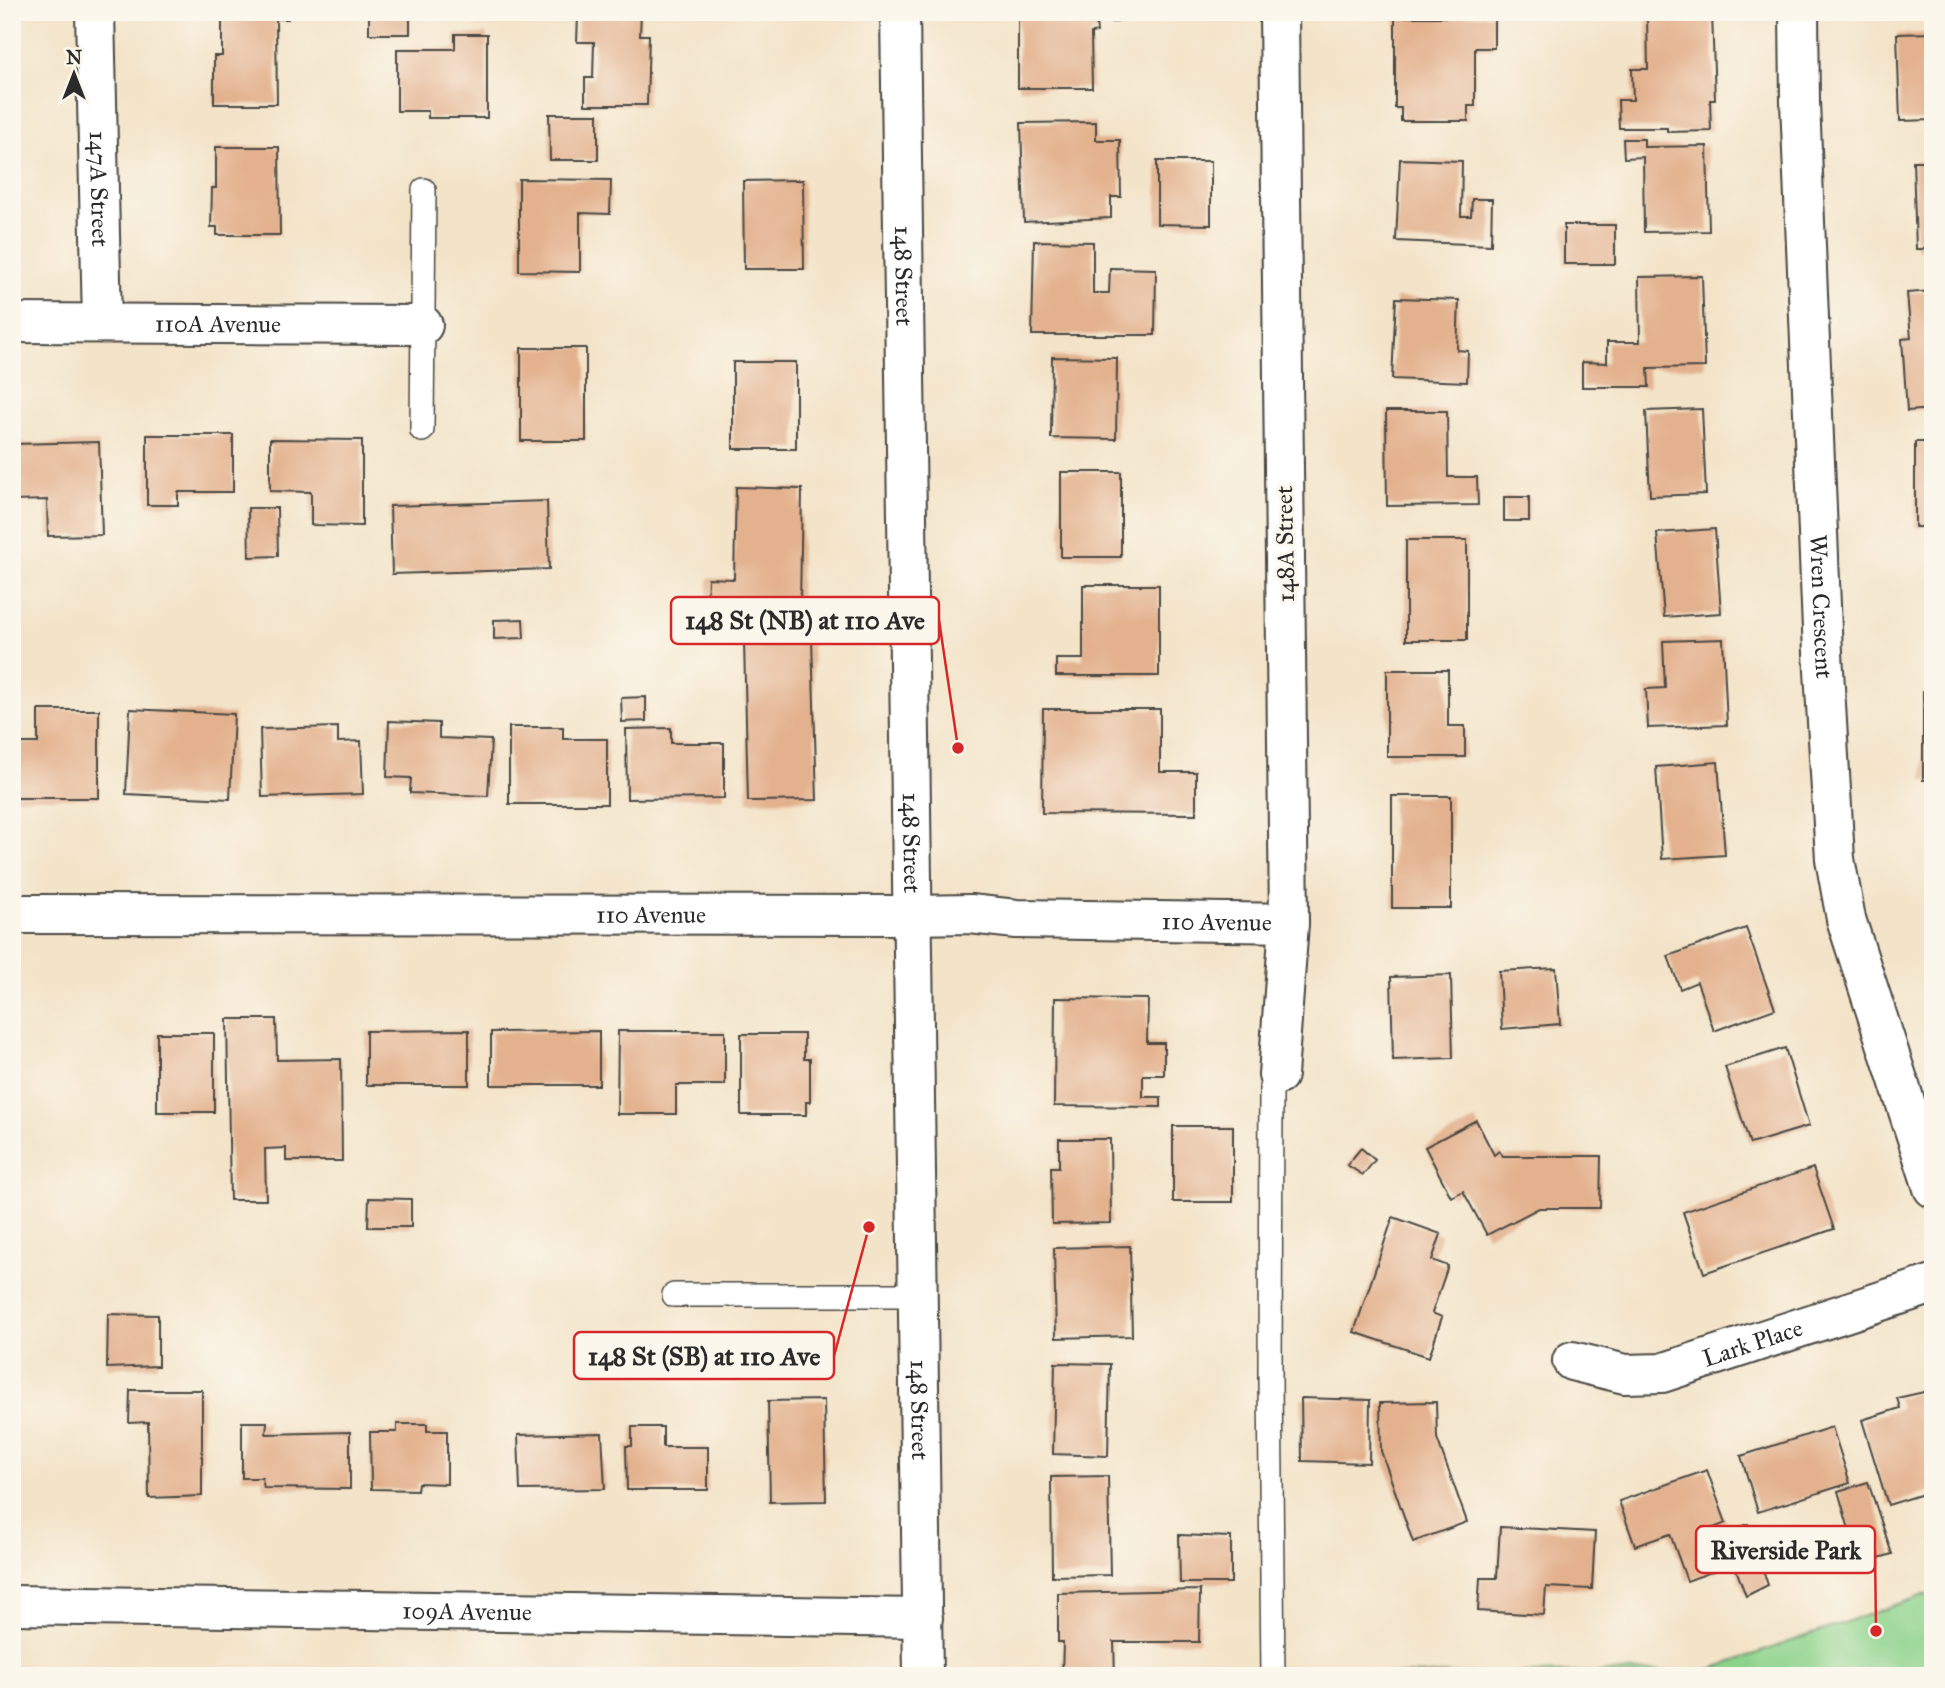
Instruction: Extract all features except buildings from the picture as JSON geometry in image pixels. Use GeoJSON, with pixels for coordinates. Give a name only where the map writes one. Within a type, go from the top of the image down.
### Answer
{"type":"FeatureCollection","features":[{"type":"Feature","properties":{"kind":"street","name":"147A Street"},"geometry":{"type":"LineString","coordinates":[[95,12],[102,323]]}},
{"type":"Feature","properties":{"kind":"street","name":"148 Street"},"geometry":{"type":"LineString","coordinates":[[900,12],[923,1676]]}},
{"type":"Feature","properties":{"kind":"street","name":"148A Street"},"geometry":{"type":"LineString","coordinates":[[1278,1075],[1289,923],[1279,12]]}},
{"type":"Feature","properties":{"kind":"street","name":"Wren Crescent"},"geometry":{"type":"LineString","coordinates":[[1799,12],[1824,666],[1835,859],[1846,919],[1933,1188]]}},
{"type":"Feature","properties":{"kind":"street","name":"110A Avenue"},"geometry":{"type":"LineString","coordinates":[[12,323],[423,325]]}},
{"type":"Feature","properties":{"kind":"street","name":"110 Avenue"},"geometry":{"type":"LineString","coordinates":[[12,914],[970,914],[1016,919],[1289,923]]}},
{"type":"Feature","properties":{"kind":"street","name":"Lark Place"},"geometry":{"type":"LineString","coordinates":[[1572,1361],[1625,1374],[1662,1373],[1933,1284]]}},
{"type":"Feature","properties":{"kind":"street","name":"109A Avenue"},"geometry":{"type":"LineString","coordinates":[[12,1605],[923,1618]]}},
{"type":"Feature","properties":{"kind":"lane"},"geometry":{"type":"LineString","coordinates":[[422,430],[424,190]]}},
{"type":"Feature","properties":{"kind":"lane"},"geometry":{"type":"LineString","coordinates":[[1273,1676],[1271,1088],[1278,1075]]}},
{"type":"Feature","properties":{"kind":"lane"},"geometry":{"type":"LineString","coordinates":[[674,1295],[918,1295]]}},
{"type":"Feature","properties":{"kind":"green space"},"geometry":{"type":"Polygon","coordinates":[[[1933,1592],[1933,1676],[1280,1676],[1706,1671],[1933,1592]]]}},
{"type":"Feature","properties":{"kind":"place","name":"148 St (NB) at 110 Ave"},"geometry":{"type":"Point","coordinates":[958,748]}},
{"type":"Feature","properties":{"kind":"place","name":"148 St (SB) at 110 Ave"},"geometry":{"type":"Point","coordinates":[869,1227]}},
{"type":"Feature","properties":{"kind":"place","name":"Riverside Park"},"geometry":{"type":"Point","coordinates":[1876,1631]}}]}
